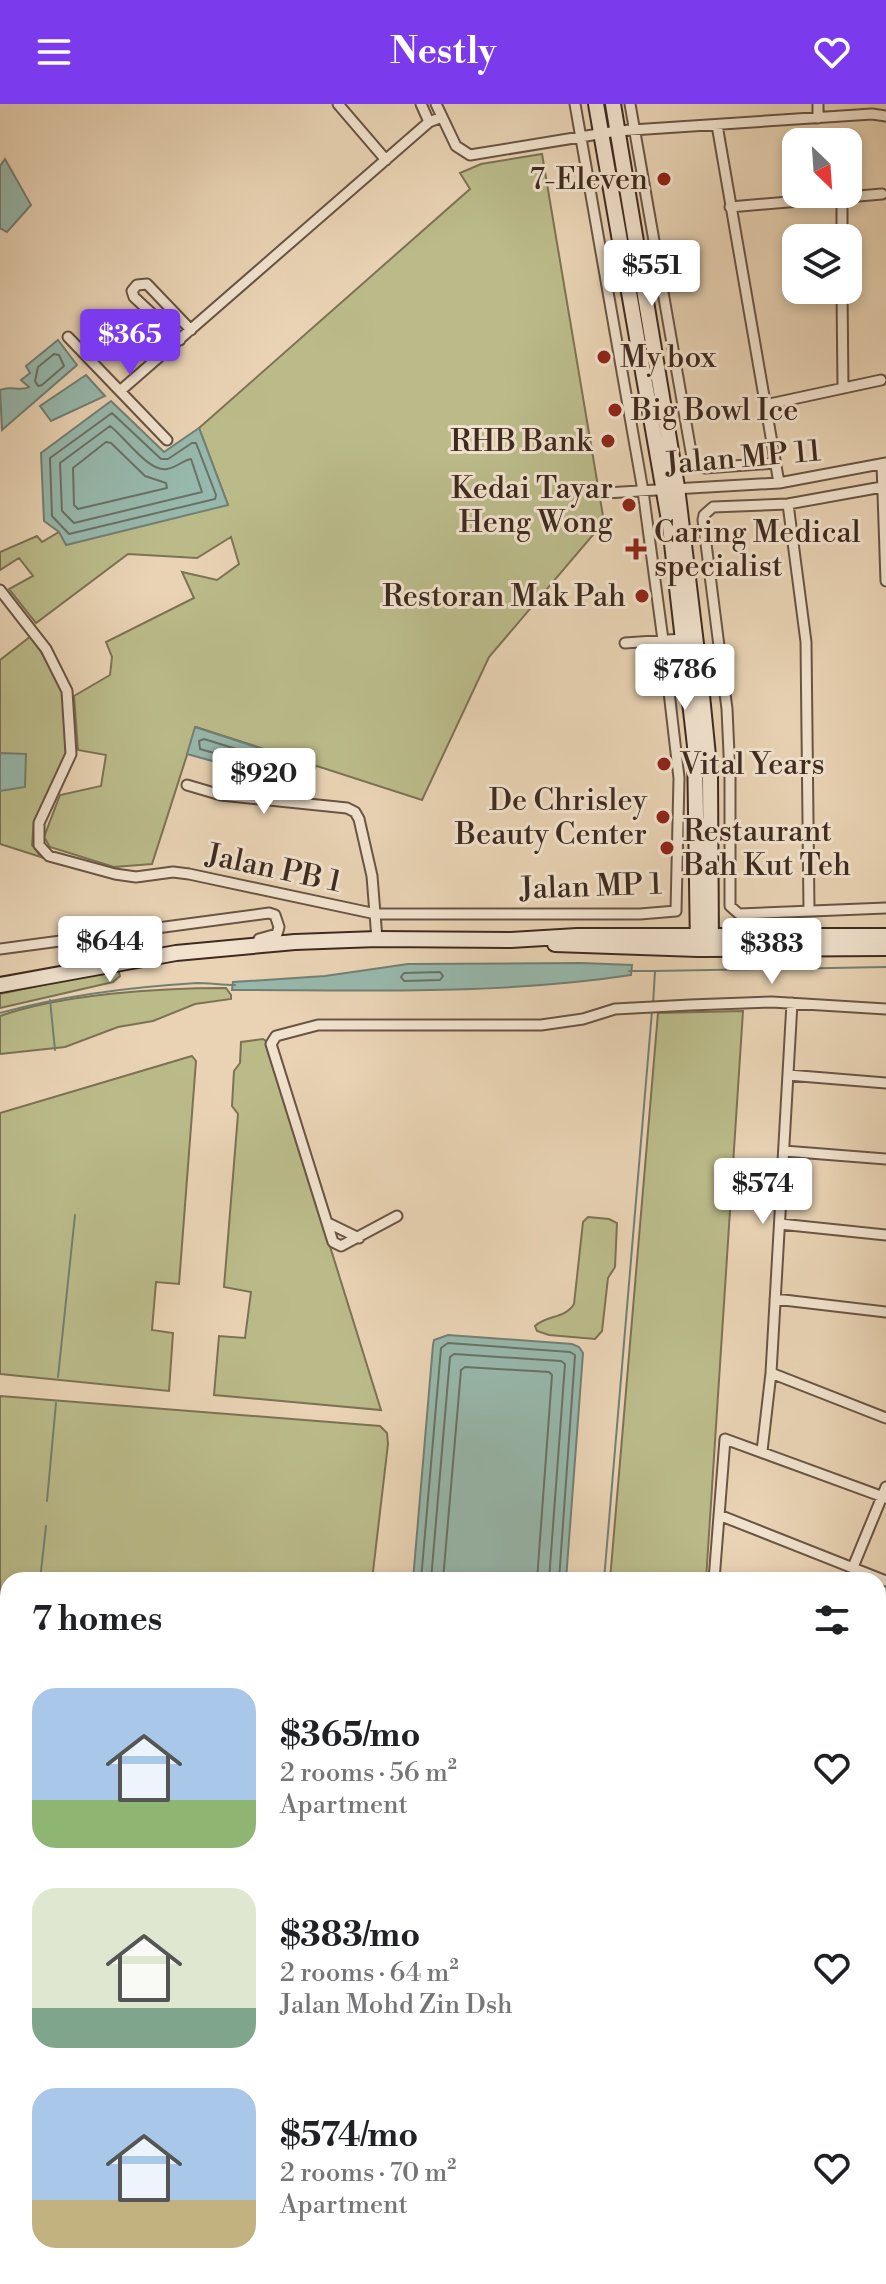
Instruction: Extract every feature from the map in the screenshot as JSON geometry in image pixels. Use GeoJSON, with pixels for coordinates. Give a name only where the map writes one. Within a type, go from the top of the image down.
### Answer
{"type":"FeatureCollection","features":[{"type":"Feature","properties":{"kind":"main road"},"geometry":{"type":"LineString","coordinates":[[596,104],[671,488],[695,746],[704,942]]}},
{"type":"Feature","properties":{"kind":"main road"},"geometry":{"type":"LineString","coordinates":[[613,104],[671,488],[710,776],[703,897],[687,924],[655,937]]}},
{"type":"Feature","properties":{"kind":"main road"},"geometry":{"type":"LineString","coordinates":[[703,897],[716,922],[723,929],[742,937]]}},
{"type":"Feature","properties":{"kind":"main road"},"geometry":{"type":"LineString","coordinates":[[0,985],[215,949],[377,939],[511,940],[577,936],[655,937],[704,942],[742,937],[886,936]]}},
{"type":"Feature","properties":{"kind":"main road"},"geometry":{"type":"LineString","coordinates":[[511,940],[578,946],[704,942],[886,948]]}},
{"type":"Feature","properties":{"kind":"street"},"geometry":{"type":"LineString","coordinates":[[338,104],[386,160]]}},
{"type":"Feature","properties":{"kind":"street"},"geometry":{"type":"LineString","coordinates":[[421,104],[429,122]]}},
{"type":"Feature","properties":{"kind":"street"},"geometry":{"type":"LineString","coordinates":[[436,104],[456,146],[463,153],[479,155],[634,129],[872,114],[886,116]]}},
{"type":"Feature","properties":{"kind":"street","name":"Jalan MP 1"},"geometry":{"type":"LineString","coordinates":[[376,914],[640,914],[676,911],[679,778],[663,640],[643,491],[575,104]]}},
{"type":"Feature","properties":{"kind":"street"},"geometry":{"type":"LineString","coordinates":[[630,104],[693,463],[705,468],[775,463]]}},
{"type":"Feature","properties":{"kind":"street"},"geometry":{"type":"LineString","coordinates":[[818,104],[818,118]]}},
{"type":"Feature","properties":{"kind":"street"},"geometry":{"type":"LineString","coordinates":[[120,391],[429,122],[442,117]]}},
{"type":"Feature","properties":{"kind":"street"},"geometry":{"type":"LineString","coordinates":[[717,125],[779,483]]}},
{"type":"Feature","properties":{"kind":"street"},"geometry":{"type":"LineString","coordinates":[[862,196],[882,194]]}},
{"type":"Feature","properties":{"kind":"street"},"geometry":{"type":"LineString","coordinates":[[730,207],[782,203]]}},
{"type":"Feature","properties":{"kind":"street"},"geometry":{"type":"LineString","coordinates":[[180,340],[134,297],[132,291],[137,285],[147,284],[191,330]]}},
{"type":"Feature","properties":{"kind":"street"},"geometry":{"type":"LineString","coordinates":[[842,304],[843,388]]}},
{"type":"Feature","properties":{"kind":"street"},"geometry":{"type":"LineString","coordinates":[[68,337],[167,440]]}},
{"type":"Feature","properties":{"kind":"street"},"geometry":{"type":"LineString","coordinates":[[765,405],[881,380]]}},
{"type":"Feature","properties":{"kind":"street"},"geometry":{"type":"LineString","coordinates":[[884,464],[882,487],[886,574]]}},
{"type":"Feature","properties":{"kind":"street","name":"Jalan MP 11"},"geometry":{"type":"LineString","coordinates":[[605,493],[779,483],[884,464]]}},
{"type":"Feature","properties":{"kind":"street"},"geometry":{"type":"LineString","coordinates":[[734,486],[736,507]]}},
{"type":"Feature","properties":{"kind":"street"},"geometry":{"type":"LineString","coordinates":[[882,487],[788,504],[713,507],[703,520],[727,709],[730,906],[739,914],[886,908]]}},
{"type":"Feature","properties":{"kind":"street"},"geometry":{"type":"LineString","coordinates":[[788,504],[806,642],[809,910]]}},
{"type":"Feature","properties":{"kind":"street","name":"Jalan PB 1"},"geometry":{"type":"LineString","coordinates":[[0,590],[46,649],[67,691],[71,754],[39,823],[38,837],[43,852],[115,874],[136,877],[189,874],[376,914]]}},
{"type":"Feature","properties":{"kind":"street"},"geometry":{"type":"LineString","coordinates":[[625,643],[683,639]]}},
{"type":"Feature","properties":{"kind":"street"},"geometry":{"type":"LineString","coordinates":[[710,776],[730,776]]}},
{"type":"Feature","properties":{"kind":"street"},"geometry":{"type":"LineString","coordinates":[[187,785],[221,795],[347,808],[355,812],[372,876],[377,939]]}},
{"type":"Feature","properties":{"kind":"street"},"geometry":{"type":"LineString","coordinates":[[0,949],[269,913],[278,920],[277,934],[269,938],[232,943],[215,949]]}},
{"type":"Feature","properties":{"kind":"street"},"geometry":{"type":"LineString","coordinates":[[94,936],[100,967]]}},
{"type":"Feature","properties":{"kind":"street"},"geometry":{"type":"LineString","coordinates":[[762,1451],[771,1373],[792,1003]]}},
{"type":"Feature","properties":{"kind":"street"},"geometry":{"type":"LineString","coordinates":[[397,1216],[359,1238],[337,1246],[333,1242],[271,1044],[276,1036],[318,1025],[541,1025],[583,1019],[604,1011],[653,1007],[792,1003],[886,1009]]}},
{"type":"Feature","properties":{"kind":"street"},"geometry":{"type":"LineString","coordinates":[[788,1075],[886,1083]]}},
{"type":"Feature","properties":{"kind":"street"},"geometry":{"type":"LineString","coordinates":[[784,1151],[886,1159]]}},
{"type":"Feature","properties":{"kind":"street"},"geometry":{"type":"LineString","coordinates":[[328,1223],[359,1238]]}},
{"type":"Feature","properties":{"kind":"street"},"geometry":{"type":"LineString","coordinates":[[780,1224],[886,1235]]}},
{"type":"Feature","properties":{"kind":"street"},"geometry":{"type":"LineString","coordinates":[[775,1299],[886,1312]]}},
{"type":"Feature","properties":{"kind":"street"},"geometry":{"type":"LineString","coordinates":[[771,1373],[886,1418]]}},
{"type":"Feature","properties":{"kind":"street"},"geometry":{"type":"LineString","coordinates":[[715,1572],[725,1439],[885,1494],[853,1567]]}},
{"type":"Feature","properties":{"kind":"street"},"geometry":{"type":"LineString","coordinates":[[719,1515],[865,1572]]}},
{"type":"Feature","properties":{"kind":"green space"},"geometry":{"type":"Polygon","coordinates":[[[542,154],[604,522],[489,657],[422,800],[196,727],[152,864],[114,867],[50,847],[44,837],[60,795],[101,786],[106,755],[78,750],[74,696],[110,675],[112,657],[106,642],[194,598],[182,572],[217,580],[239,564],[231,537],[197,558],[128,554],[36,623],[9,589],[33,576],[19,558],[0,570],[0,552],[37,536],[42,542],[59,532],[228,505],[199,428],[470,189],[460,173],[481,164],[542,154]]]}},
{"type":"Feature","properties":{"kind":"green space"},"geometry":{"type":"Polygon","coordinates":[[[31,636],[58,679],[63,693],[67,734],[67,755],[34,821],[32,845],[41,857],[0,844],[0,660],[31,636]]]}},
{"type":"Feature","properties":{"kind":"green space"},"geometry":{"type":"Polygon","coordinates":[[[118,970],[120,976],[113,982],[0,1008],[0,994],[118,970]]]}},
{"type":"Feature","properties":{"kind":"green space"},"geometry":{"type":"Polygon","coordinates":[[[226,988],[231,999],[195,1004],[153,1021],[118,1027],[65,1047],[0,1054],[0,1016],[25,1008],[111,994],[226,988]]]}},
{"type":"Feature","properties":{"kind":"green space"},"geometry":{"type":"Polygon","coordinates":[[[743,1011],[707,1572],[611,1572],[658,1013],[743,1011]]]}},
{"type":"Feature","properties":{"kind":"green space"},"geometry":{"type":"Polygon","coordinates":[[[263,1039],[381,1410],[214,1395],[219,1336],[245,1338],[251,1292],[224,1287],[238,1114],[232,1106],[234,1071],[240,1063],[241,1042],[263,1039]]]}},
{"type":"Feature","properties":{"kind":"green space"},"geometry":{"type":"Polygon","coordinates":[[[192,1056],[196,1061],[179,1284],[156,1282],[152,1330],[173,1333],[169,1391],[0,1374],[0,1113],[192,1056]]]}},
{"type":"Feature","properties":{"kind":"green space"},"geometry":{"type":"Polygon","coordinates":[[[588,1217],[617,1223],[615,1267],[608,1278],[602,1331],[595,1339],[537,1331],[535,1326],[539,1323],[566,1312],[574,1304],[583,1222],[588,1217]]]}},
{"type":"Feature","properties":{"kind":"green space"},"geometry":{"type":"Polygon","coordinates":[[[0,1396],[380,1426],[387,1433],[373,1572],[0,1572],[0,1396]]]}},
{"type":"Feature","properties":{"kind":"water"},"geometry":{"type":"Polygon","coordinates":[[[5,159],[31,205],[7,232],[0,228],[0,166],[5,159]]]}},
{"type":"Feature","properties":{"kind":"water"},"geometry":{"type":"Polygon","coordinates":[[[58,340],[77,365],[2,430],[0,390],[29,387],[21,380],[30,373],[26,366],[58,340]]]}},
{"type":"Feature","properties":{"kind":"water"},"geometry":{"type":"Polygon","coordinates":[[[86,375],[105,396],[51,421],[40,406],[86,375]]]}},
{"type":"Feature","properties":{"kind":"water"},"geometry":{"type":"Polygon","coordinates":[[[111,401],[164,452],[199,428],[228,505],[66,545],[59,532],[44,521],[41,453],[111,401]]]}},
{"type":"Feature","properties":{"kind":"water"},"geometry":{"type":"Polygon","coordinates":[[[195,727],[316,766],[306,787],[187,754],[195,727]]]}},
{"type":"Feature","properties":{"kind":"water"},"geometry":{"type":"Polygon","coordinates":[[[0,753],[26,754],[25,787],[0,791],[0,753]]]}},
{"type":"Feature","properties":{"kind":"water"},"geometry":{"type":"Polygon","coordinates":[[[408,964],[632,965],[631,975],[482,989],[232,990],[233,982],[325,976],[408,964]]]}},
{"type":"Feature","properties":{"kind":"water"},"geometry":{"type":"Polygon","coordinates":[[[448,1335],[572,1344],[583,1353],[567,1572],[414,1572],[434,1340],[448,1335]]]}},
{"type":"Feature","properties":{"kind":"waterway"},"geometry":{"type":"LineString","coordinates":[[653,1005],[655,971],[886,967]]}},
{"type":"Feature","properties":{"kind":"waterway"},"geometry":{"type":"LineString","coordinates":[[629,971],[654,971]]}},
{"type":"Feature","properties":{"kind":"waterway"},"geometry":{"type":"LineString","coordinates":[[0,1013],[49,1001],[122,990],[197,983],[235,985]]}},
{"type":"Feature","properties":{"kind":"waterway"},"geometry":{"type":"LineString","coordinates":[[50,1000],[55,1050]]}},
{"type":"Feature","properties":{"kind":"waterway"},"geometry":{"type":"LineString","coordinates":[[605,1572],[652,1011]]}},
{"type":"Feature","properties":{"kind":"waterway"},"geometry":{"type":"LineString","coordinates":[[58,1377],[75,1215]]}},
{"type":"Feature","properties":{"kind":"waterway"},"geometry":{"type":"LineString","coordinates":[[47,1501],[56,1403]]}},
{"type":"Feature","properties":{"kind":"waterway"},"geometry":{"type":"LineString","coordinates":[[41,1572],[46,1526]]}},
{"type":"Feature","properties":{"kind":"place","name":"7-Eleven"},"geometry":{"type":"Point","coordinates":[664,179]}},
{"type":"Feature","properties":{"kind":"place","name":"My box"},"geometry":{"type":"Point","coordinates":[604,357]}},
{"type":"Feature","properties":{"kind":"place","name":"Big Bowl Ice"},"geometry":{"type":"Point","coordinates":[615,410]}},
{"type":"Feature","properties":{"kind":"place","name":"RHB Bank"},"geometry":{"type":"Point","coordinates":[608,441]}},
{"type":"Feature","properties":{"kind":"place","name":"Kedai Tayar Heng Wong"},"geometry":{"type":"Point","coordinates":[629,505]}},
{"type":"Feature","properties":{"kind":"place","name":"Caring Medical specialist"},"geometry":{"type":"Point","coordinates":[636,549]}},
{"type":"Feature","properties":{"kind":"place","name":"Restoran Mak Pah"},"geometry":{"type":"Point","coordinates":[642,596]}},
{"type":"Feature","properties":{"kind":"place","name":"Vital Years"},"geometry":{"type":"Point","coordinates":[664,764]}},
{"type":"Feature","properties":{"kind":"place","name":"De Chrisley Beauty Center"},"geometry":{"type":"Point","coordinates":[663,817]}},
{"type":"Feature","properties":{"kind":"place","name":"Restaurant Bah Kut Teh"},"geometry":{"type":"Point","coordinates":[667,848]}}]}
